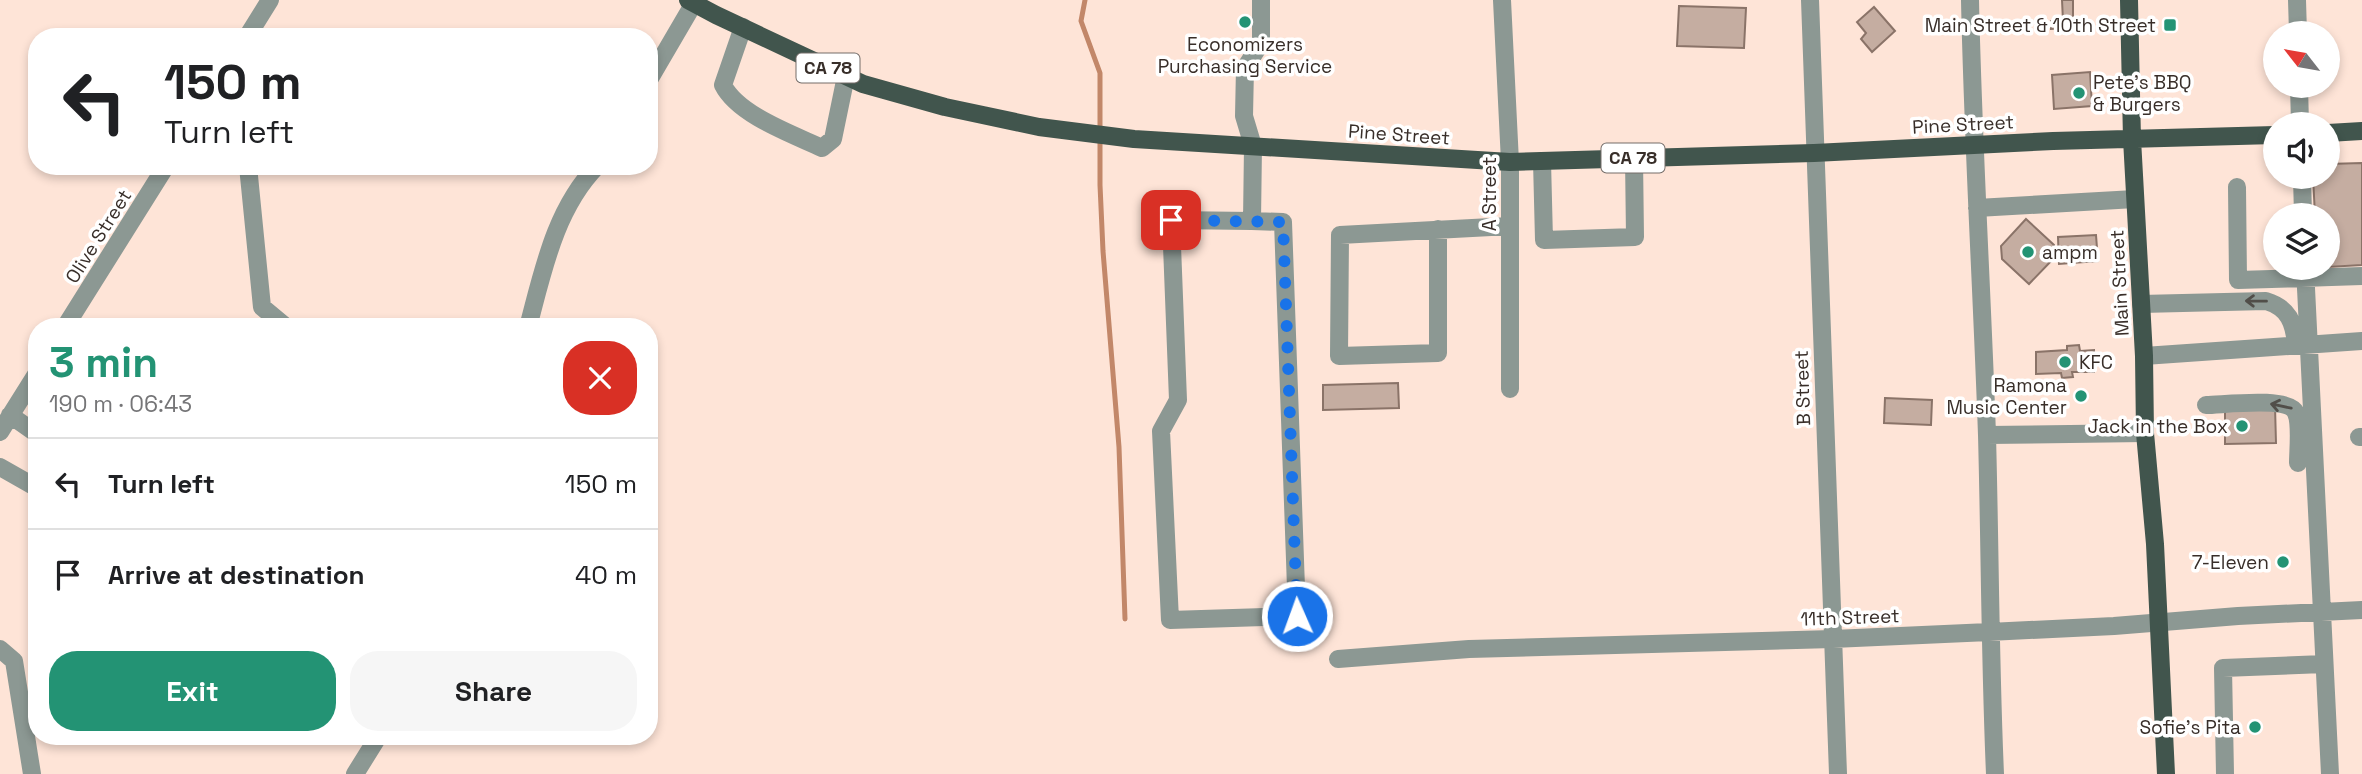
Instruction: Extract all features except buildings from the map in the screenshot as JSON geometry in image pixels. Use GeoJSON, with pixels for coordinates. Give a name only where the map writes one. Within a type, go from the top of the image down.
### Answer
{"type":"FeatureCollection","features":[{"type":"Feature","properties":{"kind":"main road","name":"Main Street"},"geometry":{"type":"LineString","coordinates":[[2129,0],[2132,139],[2144,356],[2145,433],[2159,621],[2166,774]]}},
{"type":"Feature","properties":{"kind":"main road","name":"Pine Street"},"geometry":{"type":"LineString","coordinates":[[691,1],[863,84],[945,107],[1039,127],[1134,139],[1510,162],[2263,135]]}},
{"type":"Feature","properties":{"kind":"main road"},"geometry":{"type":"LineString","coordinates":[[2340,132],[2362,131]]}},
{"type":"Feature","properties":{"kind":"street"},"geometry":{"type":"LineString","coordinates":[[253,28],[270,0]]}},
{"type":"Feature","properties":{"kind":"street"},"geometry":{"type":"LineString","coordinates":[[1252,221],[1253,146],[1244,116],[1245,68],[1261,43],[1261,0]]}},
{"type":"Feature","properties":{"kind":"street","name":"A Street"},"geometry":{"type":"LineString","coordinates":[[1502,0],[1510,162],[1510,389]]}},
{"type":"Feature","properties":{"kind":"street","name":"B Street"},"geometry":{"type":"LineString","coordinates":[[1810,0],[1838,774]]}},
{"type":"Feature","properties":{"kind":"street"},"geometry":{"type":"LineString","coordinates":[[1970,0],[1973,145],[1987,435],[1989,632],[1995,774]]}},
{"type":"Feature","properties":{"kind":"street"},"geometry":{"type":"LineString","coordinates":[[2297,0],[2298,21]]}},
{"type":"Feature","properties":{"kind":"street"},"geometry":{"type":"LineString","coordinates":[[658,63],[691,1]]}},
{"type":"Feature","properties":{"kind":"street"},"geometry":{"type":"LineString","coordinates":[[743,27],[723,85],[729,97],[768,123],[821,148],[833,139],[846,76]]}},
{"type":"Feature","properties":{"kind":"street"},"geometry":{"type":"LineString","coordinates":[[1542,161],[1544,240],[1635,237],[1634,158]]}},
{"type":"Feature","properties":{"kind":"street","name":"Olive Street"},"geometry":{"type":"LineString","coordinates":[[71,318],[160,175]]}},
{"type":"Feature","properties":{"kind":"street"},"geometry":{"type":"LineString","coordinates":[[249,175],[262,307],[275,318]]}},
{"type":"Feature","properties":{"kind":"street"},"geometry":{"type":"LineString","coordinates":[[530,318],[551,242],[582,181],[588,175]]}},
{"type":"Feature","properties":{"kind":"street"},"geometry":{"type":"LineString","coordinates":[[2237,187],[2238,280],[2263,277]]}},
{"type":"Feature","properties":{"kind":"street"},"geometry":{"type":"LineString","coordinates":[[1977,208],[2135,200]]}},
{"type":"Feature","properties":{"kind":"street"},"geometry":{"type":"LineString","coordinates":[[1171,220],[1252,221],[1283,222],[1297,616],[1170,620],[1161,431],[1178,400],[1171,220]]}},
{"type":"Feature","properties":{"kind":"street"},"geometry":{"type":"LineString","coordinates":[[1438,229],[1438,353],[1339,356],[1340,235],[1438,229],[1510,226]]}},
{"type":"Feature","properties":{"kind":"street"},"geometry":{"type":"LineString","coordinates":[[2340,275],[2362,276]]}},
{"type":"Feature","properties":{"kind":"street"},"geometry":{"type":"LineString","coordinates":[[2305,280],[2302,344],[2330,774]]}},
{"type":"Feature","properties":{"kind":"street"},"geometry":{"type":"LineString","coordinates":[[2141,304],[2266,301],[2289,314],[2302,344]]}},
{"type":"Feature","properties":{"kind":"street"},"geometry":{"type":"LineString","coordinates":[[2144,356],[2362,341]]}},
{"type":"Feature","properties":{"kind":"street"},"geometry":{"type":"LineString","coordinates":[[0,432],[28,387]]}},
{"type":"Feature","properties":{"kind":"street"},"geometry":{"type":"LineString","coordinates":[[2206,405],[2268,403],[2284,404],[2292,408],[2298,415],[2298,463]]}},
{"type":"Feature","properties":{"kind":"street"},"geometry":{"type":"LineString","coordinates":[[10,415],[28,427]]}},
{"type":"Feature","properties":{"kind":"street"},"geometry":{"type":"LineString","coordinates":[[1987,435],[2145,433]]}},
{"type":"Feature","properties":{"kind":"street"},"geometry":{"type":"LineString","coordinates":[[0,467],[28,483]]}},
{"type":"Feature","properties":{"kind":"street","name":"11th Street"},"geometry":{"type":"LineString","coordinates":[[1338,659],[1469,649],[1989,632],[2362,610]]}},
{"type":"Feature","properties":{"kind":"street"},"geometry":{"type":"LineString","coordinates":[[0,649],[14,661],[32,774]]}},
{"type":"Feature","properties":{"kind":"street"},"geometry":{"type":"LineString","coordinates":[[2225,774],[2223,668],[2324,664]]}},
{"type":"Feature","properties":{"kind":"street"},"geometry":{"type":"LineString","coordinates":[[355,774],[373,745]]}},
{"type":"Feature","properties":{"kind":"waterway"},"geometry":{"type":"LineString","coordinates":[[1085,0],[1081,21],[1100,73],[1103,251],[1119,447],[1125,619]]}},
{"type":"Feature","properties":{"kind":"place","name":"Economizers Purchasing Service"},"geometry":{"type":"Point","coordinates":[1245,22]}},
{"type":"Feature","properties":{"kind":"place","name":"Main Street & 10th Street"},"geometry":{"type":"Point","coordinates":[2170,25]}},
{"type":"Feature","properties":{"kind":"place","name":"Pete's BBQ & Burgers"},"geometry":{"type":"Point","coordinates":[2079,93]}},
{"type":"Feature","properties":{"kind":"place","name":"ampm"},"geometry":{"type":"Point","coordinates":[2028,252]}},
{"type":"Feature","properties":{"kind":"place","name":"KFC"},"geometry":{"type":"Point","coordinates":[2065,362]}},
{"type":"Feature","properties":{"kind":"place","name":"Ramona Music Center"},"geometry":{"type":"Point","coordinates":[2081,396]}},
{"type":"Feature","properties":{"kind":"place","name":"Jack in the Box"},"geometry":{"type":"Point","coordinates":[2242,426]}},
{"type":"Feature","properties":{"kind":"place","name":"7-Eleven"},"geometry":{"type":"Point","coordinates":[2283,562]}},
{"type":"Feature","properties":{"kind":"place","name":"Sofie's Pita"},"geometry":{"type":"Point","coordinates":[2255,727]}},
{"type":"Feature","properties":{"kind":"route"},"geometry":{"type":"LineString","coordinates":[[1171,220],[1283,222],[1297,616]]}}]}
